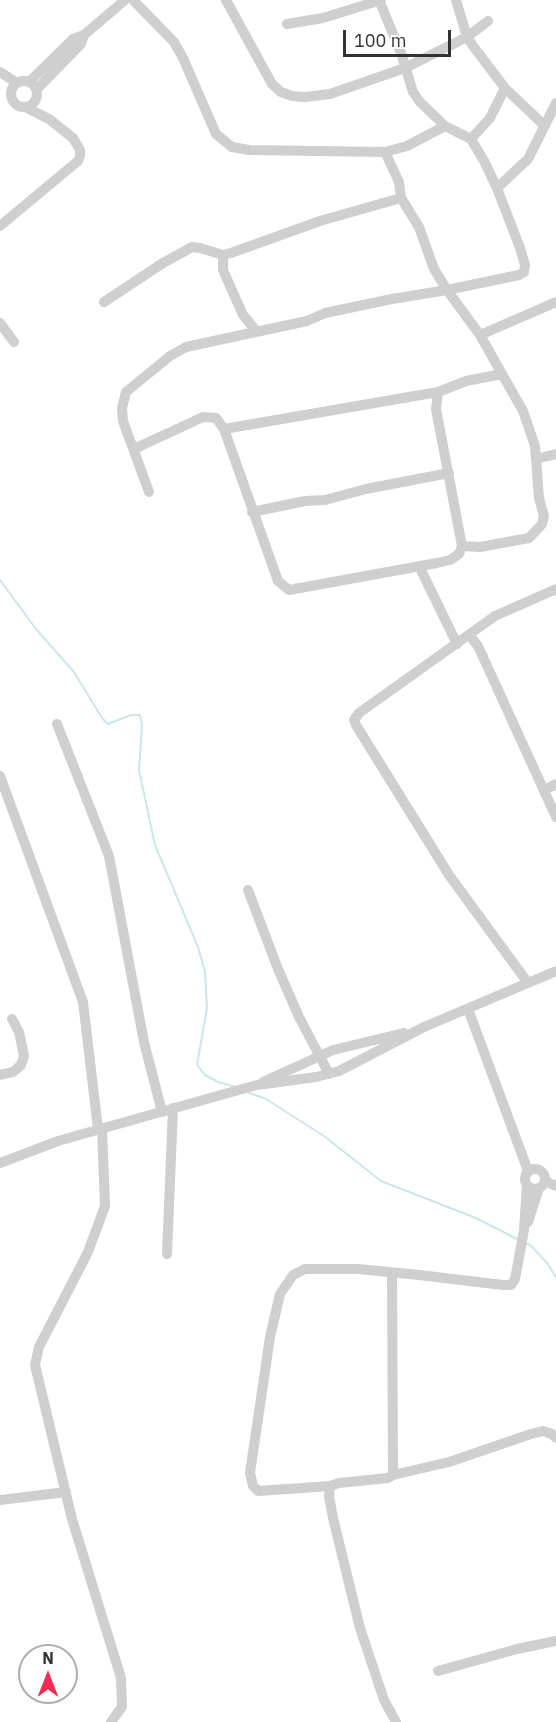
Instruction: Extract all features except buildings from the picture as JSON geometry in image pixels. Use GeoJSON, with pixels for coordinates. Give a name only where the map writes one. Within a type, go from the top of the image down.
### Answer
{"type":"FeatureCollection","features":[{"type":"Feature","properties":{"kind":"street"},"geometry":{"type":"LineString","coordinates":[[27,108],[34,104],[35,88],[73,39],[84,35],[125,0]]}},
{"type":"Feature","properties":{"kind":"street"},"geometry":{"type":"LineString","coordinates":[[133,0],[174,42],[216,134],[232,147],[249,150],[385,152],[407,146],[445,126]]}},
{"type":"Feature","properties":{"kind":"street"},"geometry":{"type":"LineString","coordinates":[[226,0],[272,84],[281,92],[305,98],[330,94],[405,68],[467,37],[488,21]]}},
{"type":"Feature","properties":{"kind":"street"},"geometry":{"type":"LineString","coordinates":[[149,492],[123,421],[122,408],[126,392],[132,385],[170,356],[186,347],[307,321],[325,313],[447,290],[524,272],[525,265],[497,188],[471,139],[445,126],[420,102],[409,82],[401,53],[380,0],[323,18],[287,24]]}},
{"type":"Feature","properties":{"kind":"street"},"geometry":{"type":"LineString","coordinates":[[456,0],[467,37],[506,88],[545,126]]}},
{"type":"Feature","properties":{"kind":"street"},"geometry":{"type":"LineString","coordinates":[[2,73],[17,83],[35,88]]}},
{"type":"Feature","properties":{"kind":"street"},"geometry":{"type":"LineString","coordinates":[[0,226],[78,161],[80,150],[73,138],[49,119],[15,104],[2,73]]}},
{"type":"Feature","properties":{"kind":"street"},"geometry":{"type":"LineString","coordinates":[[11,93],[17,83]]}},
{"type":"Feature","properties":{"kind":"street"},"geometry":{"type":"LineString","coordinates":[[35,88],[49,119]]}},
{"type":"Feature","properties":{"kind":"street"},"geometry":{"type":"LineString","coordinates":[[471,139],[489,118],[506,88]]}},
{"type":"Feature","properties":{"kind":"street"},"geometry":{"type":"LineString","coordinates":[[497,188],[528,159],[556,104]]}},
{"type":"Feature","properties":{"kind":"street"},"geometry":{"type":"LineString","coordinates":[[385,152],[399,182],[401,198],[419,227],[435,269],[447,290],[480,335],[523,411],[535,447],[539,498],[544,516],[542,524],[529,538],[523,540],[480,548],[462,546]]}},
{"type":"Feature","properties":{"kind":"street"},"geometry":{"type":"LineString","coordinates":[[104,302],[163,263],[192,247],[223,255],[320,221],[401,198]]}},
{"type":"Feature","properties":{"kind":"street"},"geometry":{"type":"LineString","coordinates":[[223,255],[223,270],[243,315],[257,332]]}},
{"type":"Feature","properties":{"kind":"street"},"geometry":{"type":"LineString","coordinates":[[480,335],[556,302]]}},
{"type":"Feature","properties":{"kind":"street"},"geometry":{"type":"LineString","coordinates":[[0,323],[14,342]]}},
{"type":"Feature","properties":{"kind":"street"},"geometry":{"type":"LineString","coordinates":[[224,429],[438,392],[466,381],[502,374]]}},
{"type":"Feature","properties":{"kind":"street"},"geometry":{"type":"LineString","coordinates":[[134,449],[203,417],[216,418],[224,429],[278,581],[289,590],[419,566],[450,560],[459,554],[462,546],[436,409],[438,392]]}},
{"type":"Feature","properties":{"kind":"street"},"geometry":{"type":"LineString","coordinates":[[536,459],[556,454]]}},
{"type":"Feature","properties":{"kind":"street"},"geometry":{"type":"LineString","coordinates":[[252,512],[305,501],[325,500],[448,472]]}},
{"type":"Feature","properties":{"kind":"street"},"geometry":{"type":"LineString","coordinates":[[419,566],[457,644]]}},
{"type":"Feature","properties":{"kind":"street"},"geometry":{"type":"LineString","coordinates":[[528,983],[449,875],[354,720],[359,713],[495,616],[556,589]]}},
{"type":"Feature","properties":{"kind":"street"},"geometry":{"type":"LineString","coordinates":[[469,635],[478,646],[556,817]]}},
{"type":"Feature","properties":{"kind":"street"},"geometry":{"type":"LineString","coordinates":[[57,724],[110,856],[144,1041],[162,1112]]}},
{"type":"Feature","properties":{"kind":"street"},"geometry":{"type":"LineString","coordinates":[[0,776],[83,1002],[100,1129],[105,1206],[88,1252],[39,1347],[35,1365],[66,1492],[121,1678],[122,1707],[111,1722]]}},
{"type":"Feature","properties":{"kind":"street"},"geometry":{"type":"LineString","coordinates":[[545,790],[556,784]]}},
{"type":"Feature","properties":{"kind":"street"},"geometry":{"type":"LineString","coordinates":[[248,890],[282,979],[299,1017],[330,1074]]}},
{"type":"Feature","properties":{"kind":"street"},"geometry":{"type":"LineString","coordinates":[[0,1162],[58,1141],[257,1085],[330,1074],[424,1028],[556,971]]}},
{"type":"Feature","properties":{"kind":"street"},"geometry":{"type":"LineString","coordinates":[[468,1009],[528,1171]]}},
{"type":"Feature","properties":{"kind":"street"},"geometry":{"type":"LineString","coordinates":[[0,1075],[13,1072],[21,1065],[24,1056],[19,1032],[12,1019]]}},
{"type":"Feature","properties":{"kind":"street"},"geometry":{"type":"LineString","coordinates":[[257,1085],[319,1055],[351,1044],[424,1028]]}},
{"type":"Feature","properties":{"kind":"street"},"geometry":{"type":"LineString","coordinates":[[167,1254],[173,1108]]}},
{"type":"Feature","properties":{"kind":"street"},"geometry":{"type":"LineString","coordinates":[[524,1230],[542,1185],[544,1175],[540,1170],[528,1171],[525,1176],[527,1185],[524,1230],[515,1279],[511,1285],[358,1269],[305,1269],[293,1275],[280,1294],[270,1337],[250,1461],[252,1483],[258,1491],[266,1491],[384,1479],[543,1431],[556,1437]]}},
{"type":"Feature","properties":{"kind":"street"},"geometry":{"type":"LineString","coordinates":[[527,1185],[532,1188],[542,1185],[556,1186]]}},
{"type":"Feature","properties":{"kind":"street"},"geometry":{"type":"LineString","coordinates":[[392,1273],[393,1475]]}},
{"type":"Feature","properties":{"kind":"street"},"geometry":{"type":"LineString","coordinates":[[330,1486],[328,1496],[360,1628],[384,1700],[396,1722]]}},
{"type":"Feature","properties":{"kind":"street"},"geometry":{"type":"LineString","coordinates":[[0,1500],[66,1492]]}},
{"type":"Feature","properties":{"kind":"street"},"geometry":{"type":"LineString","coordinates":[[438,1671],[517,1649],[556,1641]]}},
{"type":"Feature","properties":{"kind":"waterway"},"geometry":{"type":"LineString","coordinates":[[0,580],[36,629],[74,672],[108,724],[131,715],[140,715],[142,724],[139,770],[155,845],[198,947],[205,972],[207,1008],[197,1065],[205,1075],[218,1082],[236,1087]]}},
{"type":"Feature","properties":{"kind":"waterway"},"geometry":{"type":"LineString","coordinates":[[247,1092],[266,1099],[324,1136],[381,1181],[476,1218],[519,1240]]}},
{"type":"Feature","properties":{"kind":"waterway"},"geometry":{"type":"LineString","coordinates":[[524,1242],[530,1245],[548,1264],[556,1278]]}}]}
